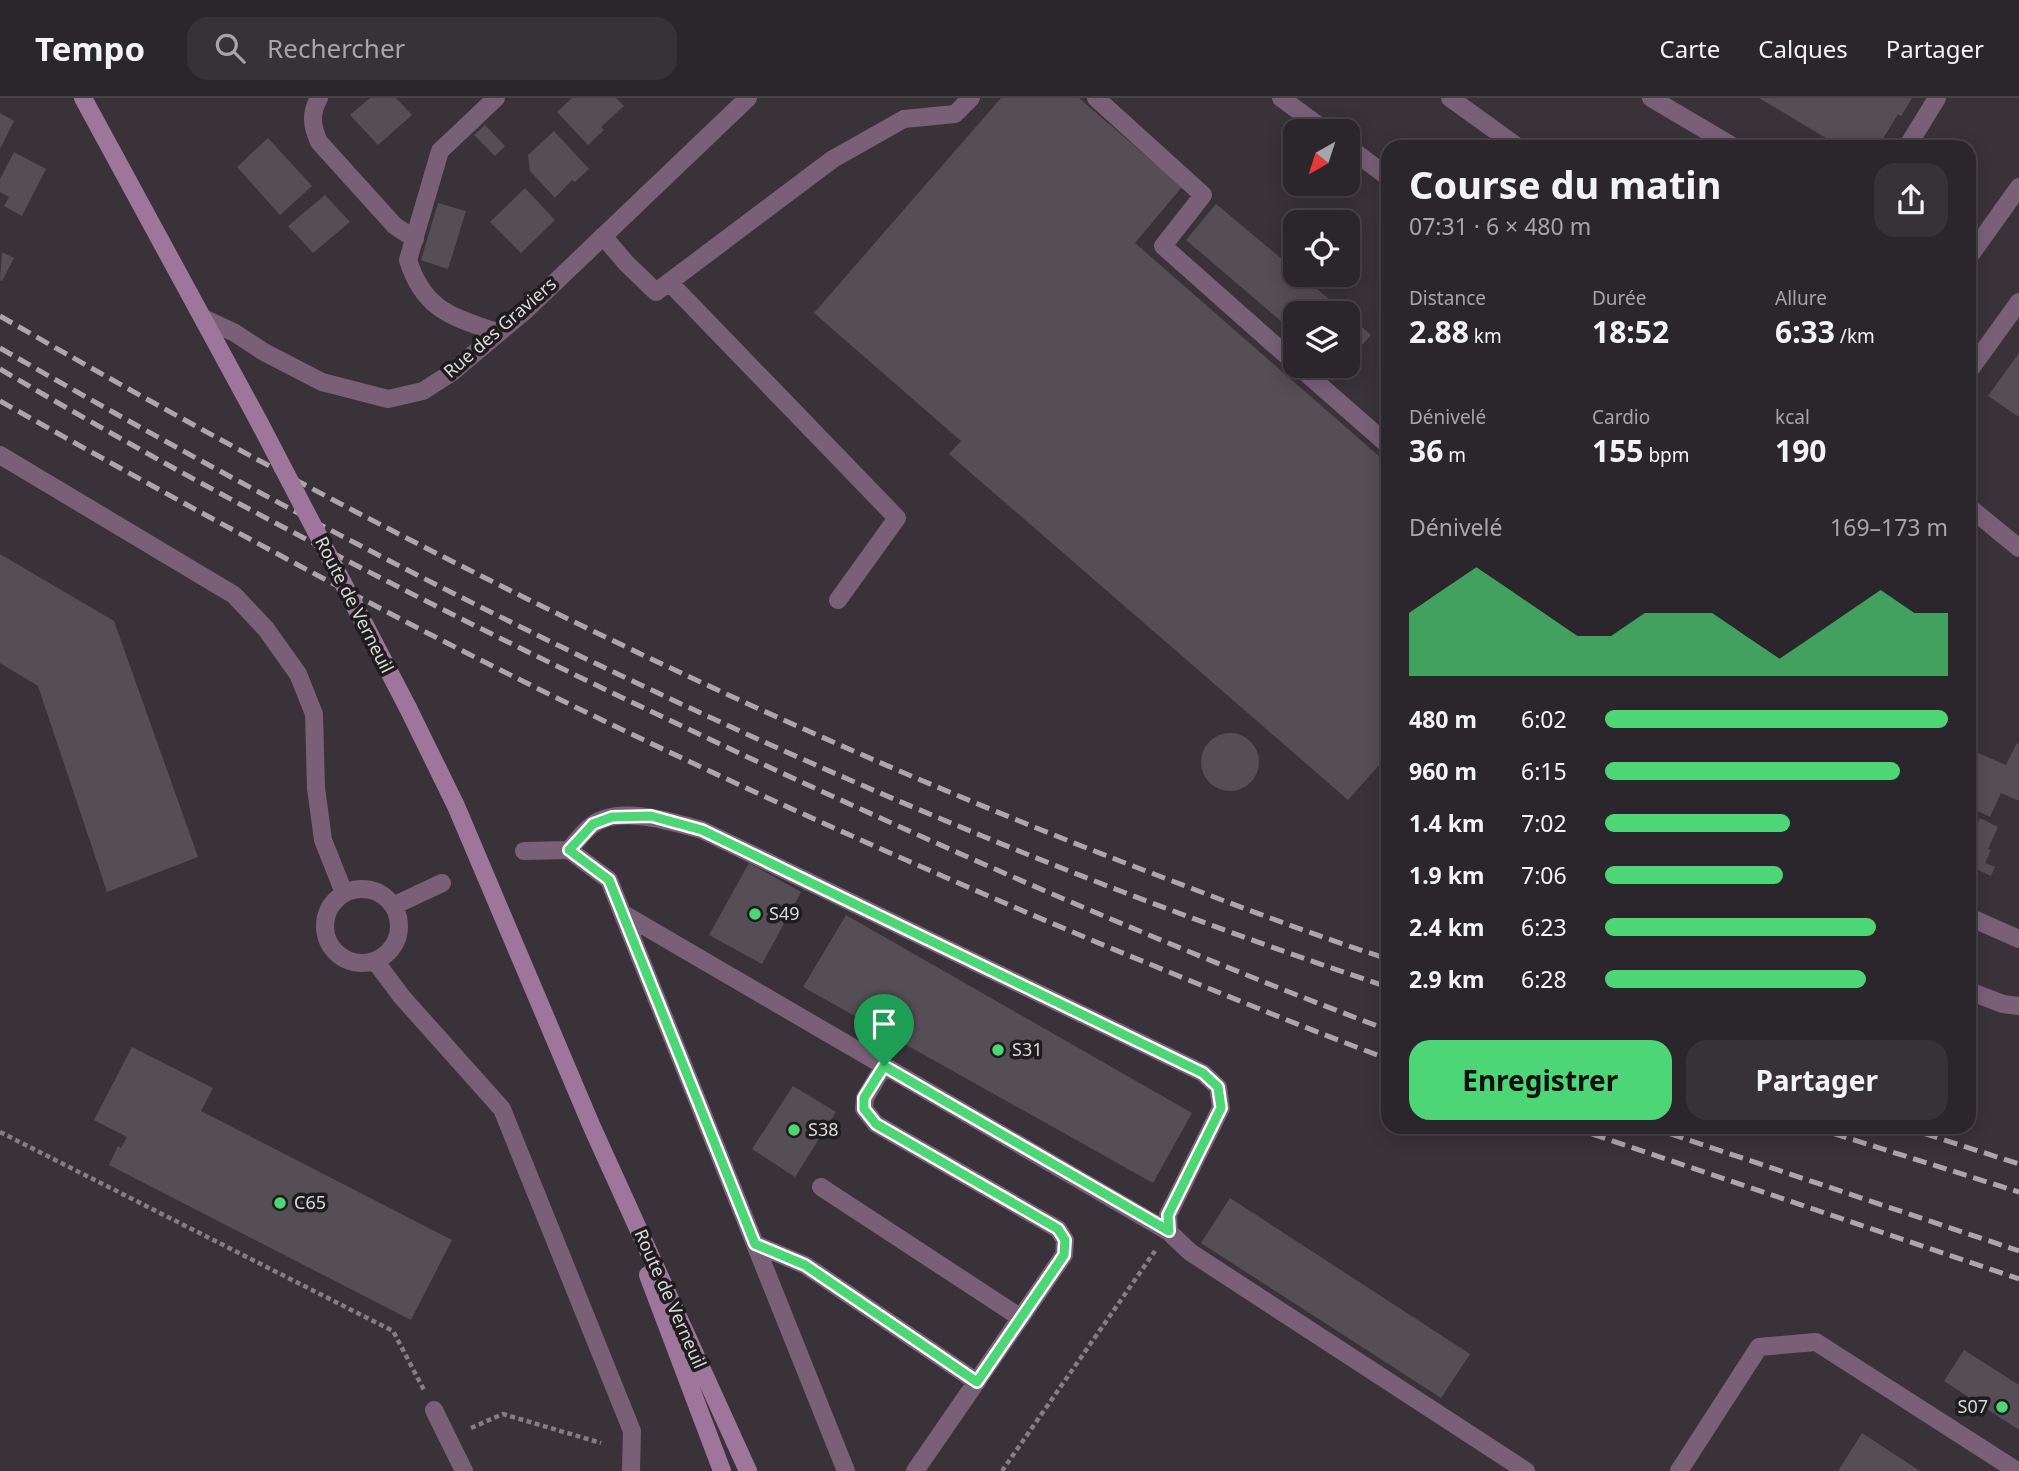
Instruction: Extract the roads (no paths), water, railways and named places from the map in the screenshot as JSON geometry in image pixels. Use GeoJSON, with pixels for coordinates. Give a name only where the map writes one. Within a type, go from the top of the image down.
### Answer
{"type":"FeatureCollection","features":[{"type":"Feature","properties":{"kind":"main road","name":"Route de Verneuil"},"geometry":{"type":"LineString","coordinates":[[83,98],[258,420],[456,806],[592,1127],[748,1471]]}},
{"type":"Feature","properties":{"kind":"main road","name":"Route de Verneuil"},"geometry":{"type":"LineString","coordinates":[[592,1127],[722,1471]]}},
{"type":"Feature","properties":{"kind":"street"},"geometry":{"type":"LineString","coordinates":[[319,98],[313,107],[312,125],[319,142],[395,226],[415,239]]}},
{"type":"Feature","properties":{"kind":"street"},"geometry":{"type":"LineString","coordinates":[[496,98],[440,151],[408,260],[423,292],[438,309],[499,333]]}},
{"type":"Feature","properties":{"kind":"street","name":"Rue des Graviers"},"geometry":{"type":"LineString","coordinates":[[203,318],[322,382],[388,399],[423,391],[499,333],[748,98]]}},
{"type":"Feature","properties":{"kind":"street"},"geometry":{"type":"LineString","coordinates":[[603,236],[656,292],[833,159],[904,119],[955,114],[971,98]]}},
{"type":"Feature","properties":{"kind":"street"},"geometry":{"type":"LineString","coordinates":[[1096,98],[1203,195],[1163,246],[1283,352]]}},
{"type":"Feature","properties":{"kind":"street"},"geometry":{"type":"LineString","coordinates":[[1281,98],[1310,119]]}},
{"type":"Feature","properties":{"kind":"street"},"geometry":{"type":"LineString","coordinates":[[1450,98],[1472,104],[1511,140]]}},
{"type":"Feature","properties":{"kind":"street"},"geometry":{"type":"LineString","coordinates":[[1651,98],[1722,140]]}},
{"type":"Feature","properties":{"kind":"street"},"geometry":{"type":"LineString","coordinates":[[1911,140],[1937,98]]}},
{"type":"Feature","properties":{"kind":"street"},"geometry":{"type":"LineString","coordinates":[[1360,157],[1381,172]]}},
{"type":"Feature","properties":{"kind":"street"},"geometry":{"type":"LineString","coordinates":[[1976,247],[2019,187]]}},
{"type":"Feature","properties":{"kind":"street"},"geometry":{"type":"LineString","coordinates":[[670,282],[897,518],[838,600]]}},
{"type":"Feature","properties":{"kind":"street"},"geometry":{"type":"LineString","coordinates":[[1976,361],[2019,302]]}},
{"type":"Feature","properties":{"kind":"street"},"geometry":{"type":"LineString","coordinates":[[1313,378],[1381,439]]}},
{"type":"Feature","properties":{"kind":"street"},"geometry":{"type":"LineString","coordinates":[[0,455],[234,595],[266,629],[298,674],[314,714],[316,788],[323,840],[344,894]]}},
{"type":"Feature","properties":{"kind":"street"},"geometry":{"type":"LineString","coordinates":[[1976,513],[2019,548]]}},
{"type":"Feature","properties":{"kind":"street"},"geometry":{"type":"LineString","coordinates":[[569,850],[593,824],[612,817],[651,816],[702,830],[1203,1073],[1218,1087],[1221,1108],[1168,1215],[1169,1231]]}},
{"type":"Feature","properties":{"kind":"street"},"geometry":{"type":"LineString","coordinates":[[524,851],[569,850],[609,880],[846,1471]]}},
{"type":"Feature","properties":{"kind":"street"},"geometry":{"type":"LineString","coordinates":[[393,906],[442,883]]}},
{"type":"Feature","properties":{"kind":"street"},"geometry":{"type":"LineString","coordinates":[[365,889],[377,891],[393,906],[398,916],[398,938],[385,956],[363,963],[351,961],[340,956],[332,947],[325,924],[334,901],[344,894],[365,889]]}},
{"type":"Feature","properties":{"kind":"street"},"geometry":{"type":"LineString","coordinates":[[622,913],[1169,1231],[1190,1252],[1526,1471]]}},
{"type":"Feature","properties":{"kind":"street"},"geometry":{"type":"LineString","coordinates":[[1976,920],[2019,939]]}},
{"type":"Feature","properties":{"kind":"street"},"geometry":{"type":"LineString","coordinates":[[375,961],[402,997],[502,1109],[632,1431],[631,1471]]}},
{"type":"Feature","properties":{"kind":"street"},"geometry":{"type":"LineString","coordinates":[[1976,994],[2003,1004],[2019,1006]]}},
{"type":"Feature","properties":{"kind":"street"},"geometry":{"type":"LineString","coordinates":[[884,1066],[864,1098],[864,1109],[876,1124],[1058,1229],[1065,1240],[1064,1255],[915,1471]]}},
{"type":"Feature","properties":{"kind":"street"},"geometry":{"type":"LineString","coordinates":[[821,1187],[1021,1318]]}},
{"type":"Feature","properties":{"kind":"street"},"geometry":{"type":"LineString","coordinates":[[755,1244],[805,1265],[977,1382]]}},
{"type":"Feature","properties":{"kind":"street"},"geometry":{"type":"LineString","coordinates":[[1678,1471],[1759,1347],[1816,1342],[2017,1471]]}},
{"type":"Feature","properties":{"kind":"street"},"geometry":{"type":"LineString","coordinates":[[434,1410],[464,1471]]}},
{"type":"Feature","properties":{"kind":"railway"},"geometry":{"type":"LineString","coordinates":[[0,316],[273,468],[410,540],[690,677],[975,803],[1220,899],[1381,957]]}},
{"type":"Feature","properties":{"kind":"railway"},"geometry":{"type":"LineString","coordinates":[[0,348],[166,442],[335,532],[505,619],[678,702],[852,781],[1029,855],[1207,924],[1381,985]]}},
{"type":"Feature","properties":{"kind":"railway"},"geometry":{"type":"LineString","coordinates":[[0,369],[283,527],[671,721],[999,871],[1231,969],[1381,1027]]}},
{"type":"Feature","properties":{"kind":"railway"},"geometry":{"type":"LineString","coordinates":[[0,401],[362,599],[671,753],[1020,910],[1381,1056]]}},
{"type":"Feature","properties":{"kind":"railway"},"geometry":{"type":"LineString","coordinates":[[1593,1134],[2019,1279]]}},
{"type":"Feature","properties":{"kind":"railway"},"geometry":{"type":"LineString","coordinates":[[1671,1134],[2019,1251]]}},
{"type":"Feature","properties":{"kind":"railway"},"geometry":{"type":"LineString","coordinates":[[1835,1134],[2019,1192]]}},
{"type":"Feature","properties":{"kind":"railway"},"geometry":{"type":"LineString","coordinates":[[1926,1134],[2019,1164]]}},
{"type":"Feature","properties":{"kind":"place","name":"S49"},"geometry":{"type":"Point","coordinates":[755,914]}},
{"type":"Feature","properties":{"kind":"place","name":"S31"},"geometry":{"type":"Point","coordinates":[998,1050]}},
{"type":"Feature","properties":{"kind":"place","name":"S38"},"geometry":{"type":"Point","coordinates":[794,1130]}},
{"type":"Feature","properties":{"kind":"place","name":"C65"},"geometry":{"type":"Point","coordinates":[280,1203]}},
{"type":"Feature","properties":{"kind":"place","name":"S07"},"geometry":{"type":"Point","coordinates":[2002,1407]}}]}
